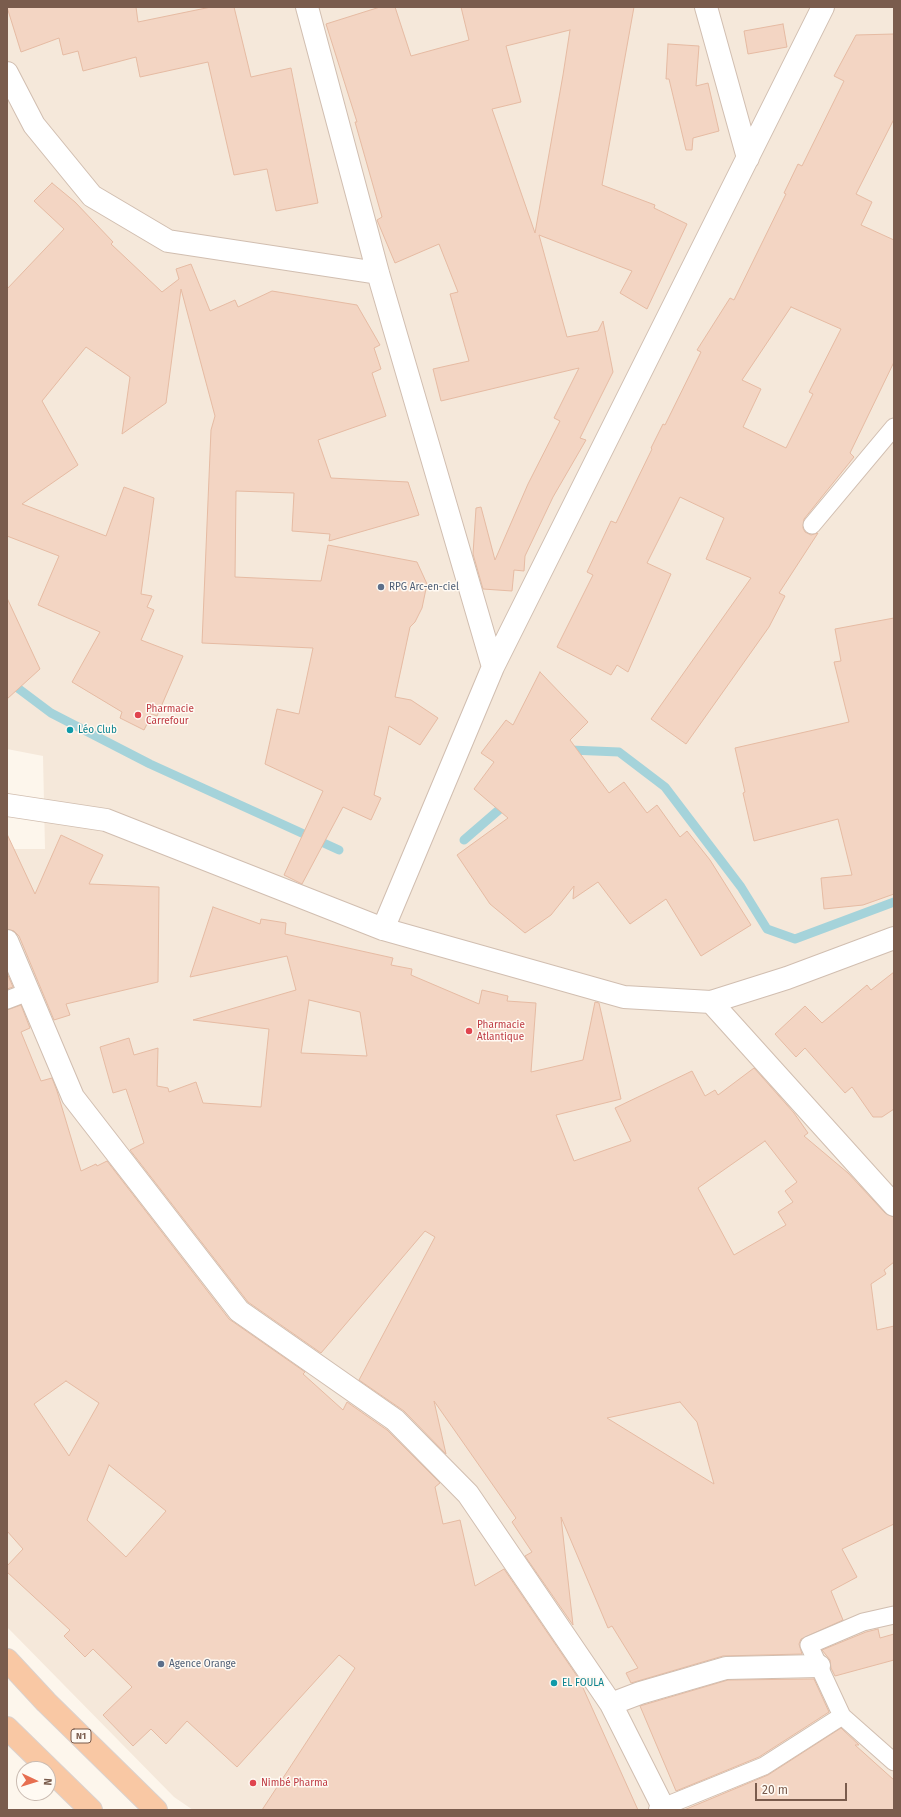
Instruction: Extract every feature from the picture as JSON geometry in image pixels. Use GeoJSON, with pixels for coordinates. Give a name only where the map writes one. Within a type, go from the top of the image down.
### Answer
{"type":"FeatureCollection","features":[{"type":"Feature","properties":{"kind":"highway","name":"N1"},"geometry":{"type":"LineString","coordinates":[[7,1660],[46,1702],[156,1810]]}},
{"type":"Feature","properties":{"kind":"highway"},"geometry":{"type":"LineString","coordinates":[[7,1728],[91,1810]]}},
{"type":"Feature","properties":{"kind":"street"},"geometry":{"type":"LineString","coordinates":[[307,7],[378,273],[493,667]]}},
{"type":"Feature","properties":{"kind":"street"},"geometry":{"type":"LineString","coordinates":[[706,7],[748,158]]}},
{"type":"Feature","properties":{"kind":"street"},"geometry":{"type":"LineString","coordinates":[[383,929],[493,667],[823,7]]}},
{"type":"Feature","properties":{"kind":"street"},"geometry":{"type":"LineString","coordinates":[[7,73],[34,125],[92,196],[168,241],[378,273]]}},
{"type":"Feature","properties":{"kind":"street"},"geometry":{"type":"LineString","coordinates":[[7,805],[106,820],[383,929],[624,997],[711,1002],[787,978],[894,938]]}},
{"type":"Feature","properties":{"kind":"street"},"geometry":{"type":"LineString","coordinates":[[7,941],[73,1097],[239,1311],[395,1420],[463,1489],[611,1704],[662,1808]]}},
{"type":"Feature","properties":{"kind":"street"},"geometry":{"type":"LineString","coordinates":[[711,1002],[894,1205]]}},
{"type":"Feature","properties":{"kind":"street"},"geometry":{"type":"LineString","coordinates":[[611,1704],[640,1693],[726,1668],[819,1666]]}},
{"type":"Feature","properties":{"kind":"lane"},"geometry":{"type":"LineString","coordinates":[[812,525],[894,427]]}},
{"type":"Feature","properties":{"kind":"lane"},"geometry":{"type":"LineString","coordinates":[[7,1000],[28,992]]}},
{"type":"Feature","properties":{"kind":"lane"},"geometry":{"type":"LineString","coordinates":[[894,1615],[863,1622],[809,1645],[842,1716],[894,1762]]}},
{"type":"Feature","properties":{"kind":"lane"},"geometry":{"type":"LineString","coordinates":[[662,1808],[764,1766],[842,1716]]}},
{"type":"Feature","properties":{"kind":"shaded area"},"geometry":{"type":"Polygon","coordinates":[[[7,7],[894,7],[894,1810],[193,1810],[174,1797],[7,1627],[7,849],[45,849],[43,756],[7,749],[7,7]]]}},
{"type":"Feature","properties":{"kind":"building"},"geometry":{"type":"Polygon","coordinates":[[[7,7],[136,7],[138,22],[211,7],[234,7],[251,77],[291,68],[318,203],[276,211],[267,169],[234,175],[208,62],[140,77],[136,57],[83,71],[78,51],[63,55],[59,38],[21,52],[7,7]]]}},
{"type":"Feature","properties":{"kind":"building"},"geometry":{"type":"Polygon","coordinates":[[[380,7],[395,7],[411,56],[469,40],[461,7],[634,7],[602,185],[655,205],[654,208],[687,224],[647,309],[620,293],[632,271],[539,235],[567,337],[598,331],[603,321],[613,372],[580,438],[586,440],[553,497],[525,556],[524,571],[514,570],[512,591],[483,589],[473,554],[476,508],[481,507],[495,560],[528,484],[560,421],[554,418],[579,368],[441,401],[433,369],[469,361],[450,294],[458,292],[439,244],[395,263],[377,220],[382,217],[355,122],[357,122],[326,24],[380,7]],[[570,30],[506,46],[521,102],[492,109],[535,233],[570,30]]]}},
{"type":"Feature","properties":{"kind":"building"},"geometry":{"type":"Polygon","coordinates":[[[783,24],[787,47],[748,54],[744,31],[783,24]]]}},
{"type":"Feature","properties":{"kind":"building"},"geometry":{"type":"Polygon","coordinates":[[[894,34],[894,119],[856,194],[872,202],[861,225],[894,240],[894,362],[850,453],[854,457],[804,519],[803,528],[805,532],[811,535],[818,533],[779,593],[785,596],[769,627],[686,744],[651,719],[751,578],[706,559],[724,518],[680,497],[647,563],[671,574],[628,672],[617,665],[611,675],[557,647],[593,575],[587,572],[611,521],[616,523],[652,449],[651,448],[663,424],[665,425],[701,352],[697,350],[730,298],[734,300],[786,194],[784,193],[798,164],[802,166],[844,81],[834,76],[856,35],[894,34]],[[791,307],[742,380],[761,389],[743,427],[786,448],[813,394],[809,392],[841,329],[791,307]]]}},
{"type":"Feature","properties":{"kind":"building"},"geometry":{"type":"Polygon","coordinates":[[[668,44],[699,46],[696,86],[708,83],[719,131],[693,138],[692,150],[686,150],[669,79],[666,79],[668,44]]]}},
{"type":"Feature","properties":{"kind":"building"},"geometry":{"type":"Polygon","coordinates":[[[52,183],[75,202],[113,242],[111,244],[162,292],[179,279],[176,269],[191,264],[210,311],[235,300],[238,307],[272,291],[357,305],[380,345],[374,348],[381,369],[372,373],[386,416],[318,440],[331,478],[408,482],[419,515],[329,541],[330,534],[292,531],[294,493],[236,491],[235,577],[321,581],[328,545],[417,562],[427,584],[422,608],[415,622],[410,627],[395,697],[411,700],[438,718],[420,745],[389,726],[374,795],[381,798],[371,820],[343,807],[302,884],[284,875],[323,791],[265,764],[277,709],[299,714],[313,648],[202,643],[211,430],[215,416],[181,289],[166,403],[122,434],[130,377],[86,347],[42,401],[78,465],[22,504],[106,536],[124,487],[154,498],[141,594],[152,596],[147,607],[154,610],[141,640],[183,656],[157,716],[152,714],[144,730],[120,718],[122,712],[72,682],[100,632],[38,605],[59,556],[7,536],[7,289],[64,229],[34,201],[52,183]]]}},
{"type":"Feature","properties":{"kind":"building"},"geometry":{"type":"Polygon","coordinates":[[[7,598],[40,669],[7,699],[7,598]]]}},
{"type":"Feature","properties":{"kind":"building"},"geometry":{"type":"Polygon","coordinates":[[[894,618],[894,894],[863,905],[824,909],[821,878],[852,875],[838,819],[754,841],[735,748],[849,722],[834,662],[841,661],[835,629],[894,618]]]}},
{"type":"Feature","properties":{"kind":"building"},"geometry":{"type":"Polygon","coordinates":[[[540,672],[588,722],[570,740],[609,793],[624,782],[647,813],[657,805],[680,837],[687,831],[710,860],[751,925],[701,956],[666,899],[630,924],[598,882],[573,899],[574,886],[551,915],[525,933],[490,904],[457,855],[508,818],[474,789],[494,762],[481,753],[506,720],[513,725],[540,672]]]}},
{"type":"Feature","properties":{"kind":"building"},"geometry":{"type":"Polygon","coordinates":[[[7,834],[35,894],[61,835],[103,855],[89,884],[159,887],[158,982],[66,1004],[70,1015],[54,1020],[19,936],[14,931],[7,929],[7,834]]]}},
{"type":"Feature","properties":{"kind":"building"},"geometry":{"type":"Polygon","coordinates":[[[213,907],[260,924],[261,919],[286,923],[285,934],[393,958],[391,965],[412,969],[411,975],[479,1004],[482,990],[508,996],[507,1001],[536,1003],[531,1072],[583,1060],[595,1002],[599,1003],[621,1099],[556,1115],[574,1161],[631,1141],[615,1108],[692,1071],[705,1096],[715,1090],[718,1095],[754,1068],[794,1113],[808,1133],[804,1136],[848,1173],[885,1213],[894,1217],[894,1262],[884,1270],[886,1274],[871,1284],[877,1330],[894,1326],[894,1524],[842,1549],[857,1577],[831,1591],[843,1620],[801,1639],[799,1644],[802,1654],[723,1656],[631,1683],[626,1673],[638,1668],[612,1626],[608,1628],[561,1517],[573,1625],[525,1556],[532,1552],[512,1522],[516,1518],[434,1401],[446,1454],[404,1411],[359,1380],[435,1237],[425,1231],[321,1353],[248,1302],[130,1150],[144,1143],[126,1089],[113,1093],[100,1047],[129,1038],[134,1055],[158,1048],[157,1086],[168,1088],[169,1092],[196,1082],[203,1103],[261,1107],[269,1029],[193,1020],[296,990],[287,956],[190,977],[213,907]],[[309,1000],[301,1053],[367,1056],[360,1012],[309,1000]],[[765,1141],[698,1188],[734,1255],[786,1225],[778,1212],[793,1202],[785,1191],[797,1182],[765,1141]],[[680,1402],[607,1418],[714,1484],[697,1422],[680,1402]]]}},
{"type":"Feature","properties":{"kind":"building"},"geometry":{"type":"Polygon","coordinates":[[[894,972],[894,1109],[882,1117],[873,1117],[852,1087],[845,1093],[805,1048],[796,1057],[775,1034],[805,1006],[822,1023],[867,985],[871,990],[894,972]]]}},
{"type":"Feature","properties":{"kind":"building"},"geometry":{"type":"Polygon","coordinates":[[[7,973],[13,987],[7,989],[7,973]]]}},
{"type":"Feature","properties":{"kind":"building"},"geometry":{"type":"Polygon","coordinates":[[[21,1005],[30,1028],[21,1032],[41,1081],[52,1078],[81,1171],[107,1161],[229,1319],[305,1372],[303,1374],[343,1410],[347,1402],[387,1430],[440,1483],[435,1487],[443,1524],[460,1520],[475,1586],[504,1569],[579,1679],[638,1810],[262,1810],[355,1668],[339,1655],[237,1767],[187,1721],[166,1744],[151,1729],[133,1746],[103,1715],[132,1687],[93,1649],[85,1657],[64,1636],[70,1630],[7,1572],[7,1566],[23,1549],[7,1531],[7,1010],[21,1005]],[[66,1381],[34,1404],[69,1456],[99,1403],[66,1381]],[[109,1465],[87,1520],[126,1557],[166,1511],[109,1465]]]}},
{"type":"Feature","properties":{"kind":"building"},"geometry":{"type":"Polygon","coordinates":[[[878,1629],[880,1638],[894,1634],[894,1660],[835,1676],[831,1668],[830,1660],[822,1650],[866,1632],[878,1629]]]}},
{"type":"Feature","properties":{"kind":"building"},"geometry":{"type":"Polygon","coordinates":[[[814,1679],[829,1712],[759,1757],[676,1791],[640,1706],[728,1680],[814,1679]]]}},
{"type":"Feature","properties":{"kind":"building"},"geometry":{"type":"Polygon","coordinates":[[[841,1728],[859,1745],[855,1745],[894,1780],[894,1810],[684,1810],[768,1775],[841,1728]]]}},
{"type":"Feature","properties":{"kind":"waterway"},"geometry":{"type":"LineString","coordinates":[[7,680],[51,713],[150,764],[339,850]]}},
{"type":"Feature","properties":{"kind":"waterway"},"geometry":{"type":"LineString","coordinates":[[567,753],[570,750],[619,752],[665,787],[741,887],[767,929],[795,939],[894,902]]}},
{"type":"Feature","properties":{"kind":"waterway"},"geometry":{"type":"LineString","coordinates":[[464,840],[508,802]]}},
{"type":"Feature","properties":{"kind":"place","name":"RPG Arc-en-ciel"},"geometry":{"type":"Point","coordinates":[381,587]}},
{"type":"Feature","properties":{"kind":"place","name":"Pharmacie Carrefour"},"geometry":{"type":"Point","coordinates":[138,715]}},
{"type":"Feature","properties":{"kind":"place","name":"Léo Club"},"geometry":{"type":"Point","coordinates":[70,730]}},
{"type":"Feature","properties":{"kind":"place","name":"Pharmacie Atlantique"},"geometry":{"type":"Point","coordinates":[469,1031]}},
{"type":"Feature","properties":{"kind":"place","name":"Agence Orange"},"geometry":{"type":"Point","coordinates":[161,1664]}},
{"type":"Feature","properties":{"kind":"place","name":"EL FOULA"},"geometry":{"type":"Point","coordinates":[554,1683]}},
{"type":"Feature","properties":{"kind":"place","name":"Nimbé Pharma"},"geometry":{"type":"Point","coordinates":[253,1783]}}]}
